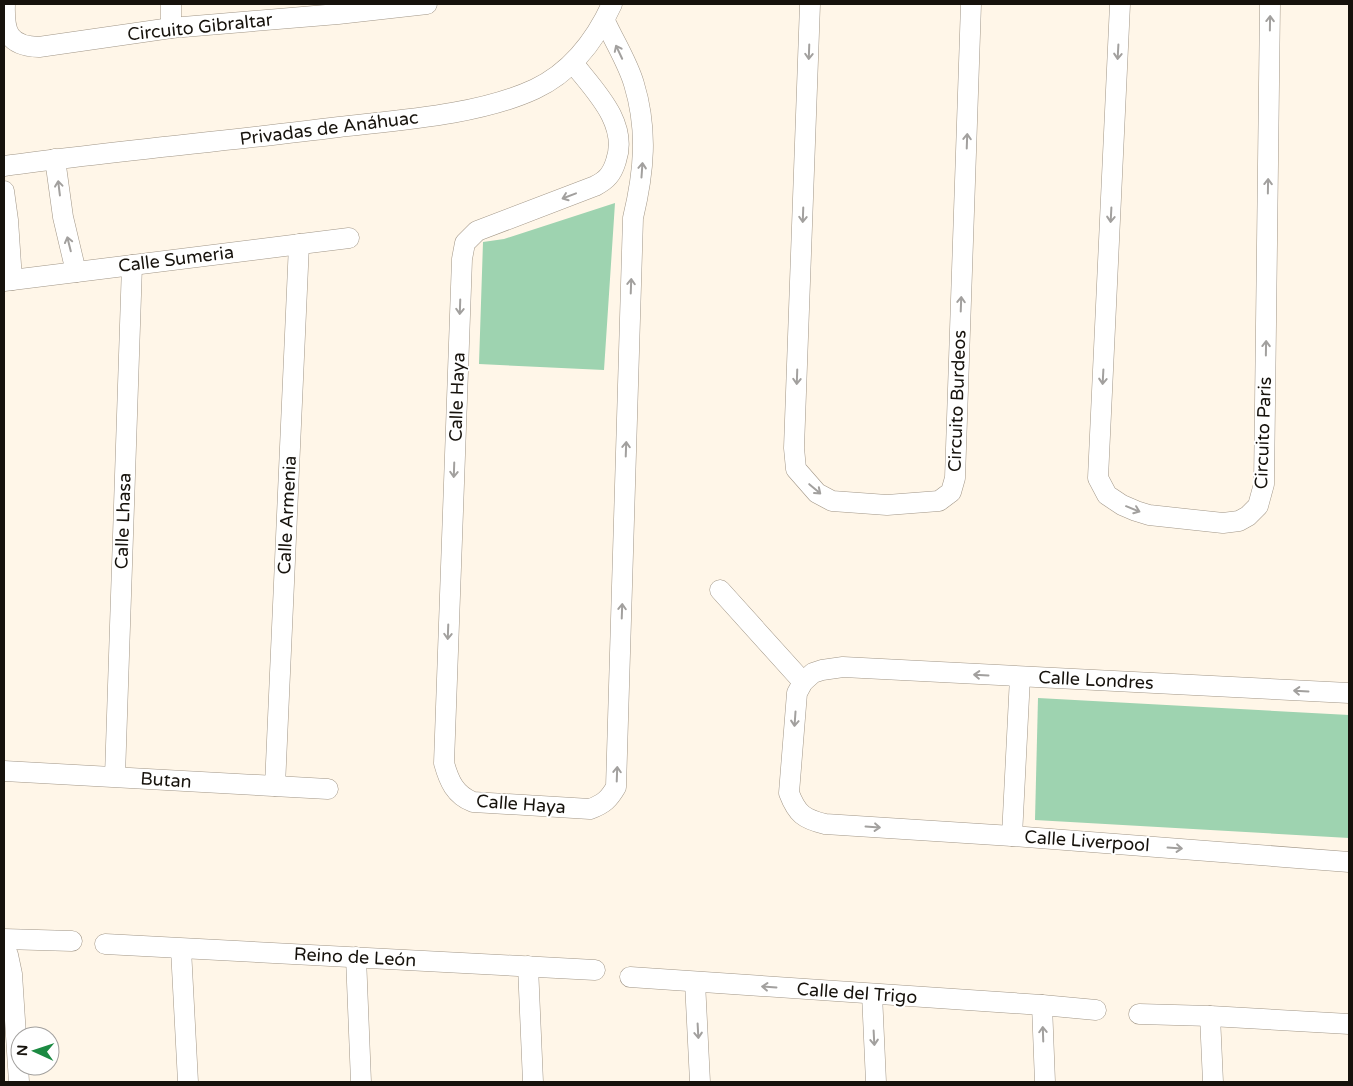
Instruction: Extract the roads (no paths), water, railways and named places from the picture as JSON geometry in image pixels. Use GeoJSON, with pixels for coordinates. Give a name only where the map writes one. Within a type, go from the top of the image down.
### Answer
{"type":"FeatureCollection","features":[{"type":"Feature","properties":{"kind":"street","name":"Circuito Gibraltar"},"geometry":{"type":"LineString","coordinates":[[5,4],[6,26],[12,39],[24,46],[39,47],[171,28],[338,9],[427,4]]}},
{"type":"Feature","properties":{"kind":"street"},"geometry":{"type":"LineString","coordinates":[[171,4],[171,28]]}},
{"type":"Feature","properties":{"kind":"street","name":"Circuito Burdeos"},"geometry":{"type":"LineString","coordinates":[[810,4],[794,448],[796,469],[817,492],[832,501],[887,505],[938,501],[951,492],[955,478],[972,4]]}},
{"type":"Feature","properties":{"kind":"street","name":"Circuito Paris"},"geometry":{"type":"LineString","coordinates":[[1120,4],[1098,478],[1107,495],[1136,511],[1149,515],[1222,523],[1239,521],[1248,516],[1258,506],[1264,484],[1270,4]]}},
{"type":"Feature","properties":{"kind":"street","name":"Privadas de Anáhuac"},"geometry":{"type":"LineString","coordinates":[[4,166],[404,120],[503,102],[536,89],[573,63],[589,44],[608,12]]}},
{"type":"Feature","properties":{"kind":"street","name":"Calle Haya"},"geometry":{"type":"LineString","coordinates":[[573,63],[613,118],[619,137],[618,156],[612,174],[604,182],[595,186],[477,231],[470,236],[463,249],[444,763],[449,782],[463,798],[473,802],[590,808],[601,805],[609,799],[616,787],[633,218],[641,184],[644,150],[641,116],[634,82],[608,12]]}},
{"type":"Feature","properties":{"kind":"street"},"geometry":{"type":"LineString","coordinates":[[55,159],[62,217],[76,272]]}},
{"type":"Feature","properties":{"kind":"street"},"geometry":{"type":"LineString","coordinates":[[4,191],[8,220],[8,280]]}},
{"type":"Feature","properties":{"kind":"street","name":"Calle Sumeria"},"geometry":{"type":"LineString","coordinates":[[8,280],[349,238]]}},
{"type":"Feature","properties":{"kind":"street","name":"Calle Armenia"},"geometry":{"type":"LineString","coordinates":[[275,786],[299,244]]}},
{"type":"Feature","properties":{"kind":"street","name":"Calle Lhasa"},"geometry":{"type":"LineString","coordinates":[[115,776],[132,265]]}},
{"type":"Feature","properties":{"kind":"street"},"geometry":{"type":"LineString","coordinates":[[720,590],[803,682]]}},
{"type":"Feature","properties":{"kind":"street","name":"Calle Londres"},"geometry":{"type":"LineString","coordinates":[[803,682],[813,673],[843,667],[1349,693]]}},
{"type":"Feature","properties":{"kind":"street"},"geometry":{"type":"LineString","coordinates":[[1012,836],[1020,677]]}},
{"type":"Feature","properties":{"kind":"street","name":"Calle Liverpool"},"geometry":{"type":"LineString","coordinates":[[803,682],[797,694],[789,793],[800,813],[809,820],[824,824],[1012,836],[1349,862]]}},
{"type":"Feature","properties":{"kind":"street","name":"Butan"},"geometry":{"type":"LineString","coordinates":[[4,771],[328,789]]}},
{"type":"Feature","properties":{"kind":"street"},"geometry":{"type":"LineString","coordinates":[[4,939],[72,941]]}},
{"type":"Feature","properties":{"kind":"street","name":"Reino de León"},"geometry":{"type":"LineString","coordinates":[[104,944],[595,970]]}},
{"type":"Feature","properties":{"kind":"street"},"geometry":{"type":"LineString","coordinates":[[4,948],[12,974],[19,1082]]}},
{"type":"Feature","properties":{"kind":"street"},"geometry":{"type":"LineString","coordinates":[[181,949],[188,1082]]}},
{"type":"Feature","properties":{"kind":"street"},"geometry":{"type":"LineString","coordinates":[[356,957],[361,1082]]}},
{"type":"Feature","properties":{"kind":"street"},"geometry":{"type":"LineString","coordinates":[[528,966],[533,1082]]}},
{"type":"Feature","properties":{"kind":"street","name":"Calle del Trigo"},"geometry":{"type":"LineString","coordinates":[[630,977],[1096,1010]]}},
{"type":"Feature","properties":{"kind":"street"},"geometry":{"type":"LineString","coordinates":[[695,982],[700,1082]]}},
{"type":"Feature","properties":{"kind":"street"},"geometry":{"type":"LineString","coordinates":[[872,994],[876,1082]]}},
{"type":"Feature","properties":{"kind":"street"},"geometry":{"type":"LineString","coordinates":[[1042,1005],[1045,1082]]}},
{"type":"Feature","properties":{"kind":"street"},"geometry":{"type":"LineString","coordinates":[[1139,1014],[1349,1024]]}},
{"type":"Feature","properties":{"kind":"street"},"geometry":{"type":"LineString","coordinates":[[1210,1016],[1213,1082]]}}]}
